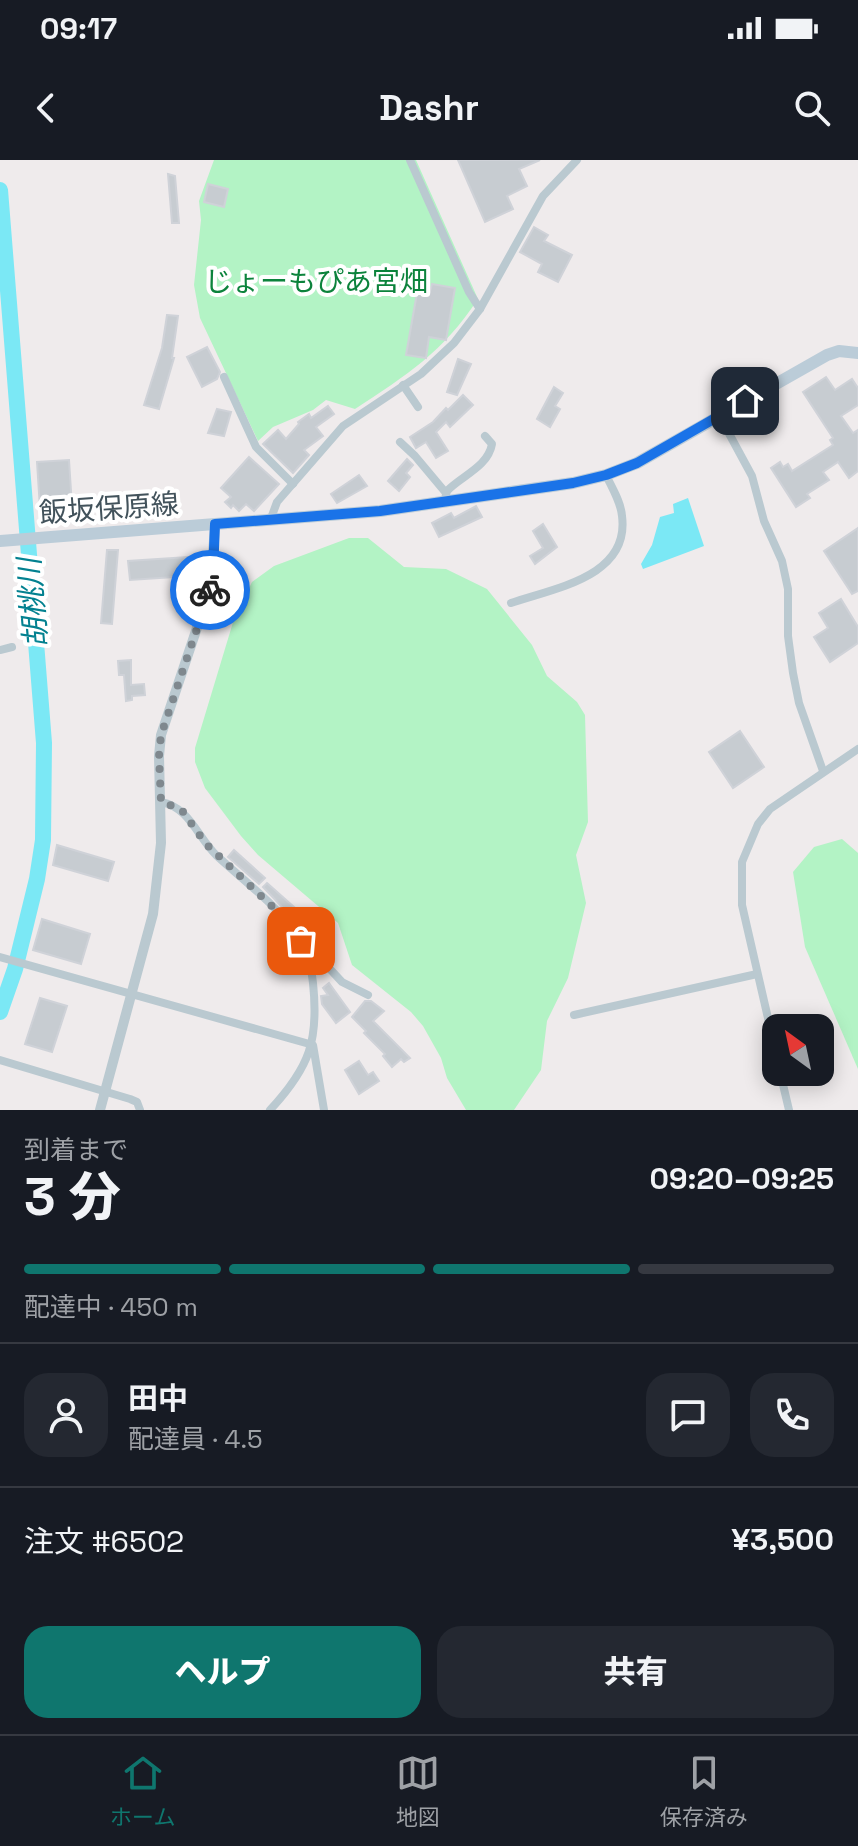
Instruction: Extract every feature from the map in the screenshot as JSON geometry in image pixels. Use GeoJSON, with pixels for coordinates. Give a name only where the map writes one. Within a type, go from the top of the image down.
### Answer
{"type":"FeatureCollection","features":[{"type":"Feature","properties":{"kind":"main road","name":"飯坂保原線"},"geometry":{"type":"LineString","coordinates":[[0,541],[270,521],[573,483],[637,463],[827,355],[839,351],[858,353]]}},
{"type":"Feature","properties":{"kind":"street"},"geometry":{"type":"LineString","coordinates":[[410,160],[469,292],[480,309]]}},
{"type":"Feature","properties":{"kind":"street"},"geometry":{"type":"LineString","coordinates":[[270,521],[277,502],[343,426],[421,374],[444,354],[480,309],[543,196],[577,160]]}},
{"type":"Feature","properties":{"kind":"street"},"geometry":{"type":"LineString","coordinates":[[224,377],[256,447],[293,484]]}},
{"type":"Feature","properties":{"kind":"street"},"geometry":{"type":"LineString","coordinates":[[403,385],[418,407]]}},
{"type":"Feature","properties":{"kind":"street"},"geometry":{"type":"LineString","coordinates":[[719,415],[752,476],[764,521],[782,561],[788,589],[788,636],[793,673],[799,703],[823,771]]}},
{"type":"Feature","properties":{"kind":"street"},"geometry":{"type":"LineString","coordinates":[[400,442],[419,460],[445,498],[490,453],[492,444],[485,436]]}},
{"type":"Feature","properties":{"kind":"street"},"geometry":{"type":"LineString","coordinates":[[511,603],[587,577],[612,558],[621,538],[622,516],[606,475]]}},
{"type":"Feature","properties":{"kind":"street"},"geometry":{"type":"LineString","coordinates":[[100,1110],[153,914],[161,855],[161,735],[211,586],[215,524]]}},
{"type":"Feature","properties":{"kind":"street"},"geometry":{"type":"LineString","coordinates":[[0,650],[12,647]]}},
{"type":"Feature","properties":{"kind":"street"},"geometry":{"type":"LineString","coordinates":[[767,1014],[742,905],[741,879],[745,853],[764,816],[780,800],[858,749]]}},
{"type":"Feature","properties":{"kind":"street"},"geometry":{"type":"LineString","coordinates":[[161,802],[181,809],[206,844],[277,911],[308,954],[315,1014],[313,1045],[324,1110]]}},
{"type":"Feature","properties":{"kind":"street"},"geometry":{"type":"LineString","coordinates":[[308,954],[316,954],[342,982],[368,995]]}},
{"type":"Feature","properties":{"kind":"street"},"geometry":{"type":"LineString","coordinates":[[0,957],[313,1045]]}},
{"type":"Feature","properties":{"kind":"street"},"geometry":{"type":"LineString","coordinates":[[574,1015],[757,974]]}},
{"type":"Feature","properties":{"kind":"street"},"geometry":{"type":"LineString","coordinates":[[270,1110],[307,1059],[313,1045]]}},
{"type":"Feature","properties":{"kind":"street"},"geometry":{"type":"LineString","coordinates":[[0,1060],[135,1101],[140,1110]]}},
{"type":"Feature","properties":{"kind":"street"},"geometry":{"type":"LineString","coordinates":[[783,1086],[789,1110]]}},
{"type":"Feature","properties":{"kind":"green space","name":"じょーもぴあ宮畑"},"geometry":{"type":"Polygon","coordinates":[[[214,160],[416,160],[478,299],[437,348],[408,373],[355,409],[326,400],[313,410],[273,427],[258,441],[200,318],[194,285],[201,220],[199,201],[214,160]]]}},
{"type":"Feature","properties":{"kind":"green space"},"geometry":{"type":"Polygon","coordinates":[[[349,538],[368,538],[404,567],[446,569],[487,589],[532,645],[547,676],[577,702],[585,715],[588,822],[576,855],[586,903],[568,978],[547,1021],[541,1070],[514,1110],[466,1110],[423,1026],[411,1012],[352,965],[338,923],[258,855],[241,836],[205,788],[195,762],[195,748],[234,619],[252,582],[274,566],[349,538]]]}},
{"type":"Feature","properties":{"kind":"green space"},"geometry":{"type":"Polygon","coordinates":[[[842,839],[858,853],[858,1069],[805,947],[793,872],[814,847],[842,839]]]}},
{"type":"Feature","properties":{"kind":"water"},"geometry":{"type":"Polygon","coordinates":[[[688,498],[704,546],[643,569],[641,564],[652,545],[660,517],[674,513],[673,504],[688,498]]]}},
{"type":"Feature","properties":{"kind":"building"},"geometry":{"type":"Polygon","coordinates":[[[458,160],[540,160],[519,169],[527,186],[507,196],[513,209],[485,222],[458,160]]]}},
{"type":"Feature","properties":{"kind":"building"},"geometry":{"type":"Polygon","coordinates":[[[168,174],[175,176],[179,223],[172,223],[168,174]]]}},
{"type":"Feature","properties":{"kind":"building"},"geometry":{"type":"Polygon","coordinates":[[[208,184],[228,189],[224,207],[204,202],[208,184]]]}},
{"type":"Feature","properties":{"kind":"building"},"geometry":{"type":"Polygon","coordinates":[[[534,227],[548,235],[544,241],[572,255],[558,282],[538,272],[542,264],[520,252],[534,227]]]}},
{"type":"Feature","properties":{"kind":"building"},"geometry":{"type":"Polygon","coordinates":[[[432,284],[455,288],[446,340],[429,337],[426,358],[406,355],[417,293],[429,295],[432,284]]]}},
{"type":"Feature","properties":{"kind":"building"},"geometry":{"type":"Polygon","coordinates":[[[167,315],[178,316],[174,358],[159,409],[144,405],[162,348],[167,315]]]}},
{"type":"Feature","properties":{"kind":"building"},"geometry":{"type":"Polygon","coordinates":[[[207,347],[220,372],[217,379],[202,387],[187,357],[207,347]]]}},
{"type":"Feature","properties":{"kind":"building"},"geometry":{"type":"Polygon","coordinates":[[[458,359],[471,364],[457,395],[447,392],[458,359]]]}},
{"type":"Feature","properties":{"kind":"building"},"geometry":{"type":"Polygon","coordinates":[[[826,377],[835,390],[852,379],[858,388],[858,405],[841,416],[853,433],[858,430],[858,471],[849,478],[838,462],[823,472],[829,480],[807,494],[810,498],[796,507],[771,468],[780,462],[783,467],[788,464],[792,471],[833,445],[830,440],[833,438],[803,392],[826,377]]]}},
{"type":"Feature","properties":{"kind":"building"},"geometry":{"type":"Polygon","coordinates":[[[554,387],[563,393],[555,406],[560,409],[550,427],[537,419],[554,387]]]}},
{"type":"Feature","properties":{"kind":"building"},"geometry":{"type":"Polygon","coordinates":[[[463,395],[473,405],[450,427],[446,422],[436,432],[448,451],[436,458],[426,442],[416,448],[410,437],[433,422],[463,395]]]}},
{"type":"Feature","properties":{"kind":"building"},"geometry":{"type":"Polygon","coordinates":[[[328,406],[334,414],[316,427],[323,436],[304,450],[309,455],[293,473],[263,444],[278,430],[286,439],[298,422],[309,414],[311,418],[328,406]]]}},
{"type":"Feature","properties":{"kind":"building"},"geometry":{"type":"Polygon","coordinates":[[[217,409],[231,412],[224,436],[208,433],[217,409]]]}},
{"type":"Feature","properties":{"kind":"building"},"geometry":{"type":"Polygon","coordinates":[[[249,457],[279,484],[254,511],[246,504],[239,511],[225,502],[231,497],[221,488],[249,457]]]}},
{"type":"Feature","properties":{"kind":"building"},"geometry":{"type":"Polygon","coordinates":[[[407,459],[413,465],[406,473],[410,477],[399,491],[388,481],[407,459]]]}},
{"type":"Feature","properties":{"kind":"building"},"geometry":{"type":"Polygon","coordinates":[[[69,460],[73,522],[41,524],[37,462],[69,460]]]}},
{"type":"Feature","properties":{"kind":"building"},"geometry":{"type":"Polygon","coordinates":[[[359,475],[367,486],[337,503],[331,494],[359,475]]]}},
{"type":"Feature","properties":{"kind":"building"},"geometry":{"type":"Polygon","coordinates":[[[476,506],[482,517],[439,537],[432,523],[451,513],[454,518],[476,506]]]}},
{"type":"Feature","properties":{"kind":"building"},"geometry":{"type":"Polygon","coordinates":[[[543,524],[557,547],[535,564],[530,556],[543,548],[533,531],[543,524]]]}},
{"type":"Feature","properties":{"kind":"building"},"geometry":{"type":"Polygon","coordinates":[[[858,528],[858,591],[852,594],[824,551],[858,528]]]}},
{"type":"Feature","properties":{"kind":"building"},"geometry":{"type":"Polygon","coordinates":[[[107,550],[118,550],[112,624],[101,623],[107,550]]]}},
{"type":"Feature","properties":{"kind":"building"},"geometry":{"type":"Polygon","coordinates":[[[203,556],[204,575],[130,580],[128,561],[203,556]]]}},
{"type":"Feature","properties":{"kind":"building"},"geometry":{"type":"Polygon","coordinates":[[[841,599],[858,627],[858,643],[830,662],[814,637],[828,628],[819,613],[841,599]]]}},
{"type":"Feature","properties":{"kind":"building"},"geometry":{"type":"Polygon","coordinates":[[[131,660],[131,685],[144,684],[145,695],[132,696],[132,700],[126,701],[124,675],[119,675],[118,661],[131,660]]]}},
{"type":"Feature","properties":{"kind":"building"},"geometry":{"type":"Polygon","coordinates":[[[740,731],[764,767],[733,788],[709,752],[740,731]]]}},
{"type":"Feature","properties":{"kind":"building"},"geometry":{"type":"Polygon","coordinates":[[[57,845],[114,862],[108,881],[53,865],[57,845]]]}},
{"type":"Feature","properties":{"kind":"building"},"geometry":{"type":"Polygon","coordinates":[[[234,850],[265,878],[259,884],[228,857],[234,850]]]}},
{"type":"Feature","properties":{"kind":"building"},"geometry":{"type":"Polygon","coordinates":[[[267,883],[311,922],[304,930],[263,887],[267,883]]]}},
{"type":"Feature","properties":{"kind":"building"},"geometry":{"type":"Polygon","coordinates":[[[42,919],[90,934],[81,964],[33,950],[42,919]]]}},
{"type":"Feature","properties":{"kind":"building"},"geometry":{"type":"Polygon","coordinates":[[[329,983],[350,1012],[336,1023],[322,1004],[321,996],[328,995],[323,988],[329,983]]]}},
{"type":"Feature","properties":{"kind":"building"},"geometry":{"type":"Polygon","coordinates":[[[40,998],[67,1006],[52,1052],[25,1044],[40,998]]]}},
{"type":"Feature","properties":{"kind":"building"},"geometry":{"type":"Polygon","coordinates":[[[365,1001],[371,1001],[384,1011],[373,1021],[410,1058],[404,1062],[401,1059],[392,1067],[383,1056],[385,1054],[364,1033],[366,1031],[352,1017],[365,1001]]]}},
{"type":"Feature","properties":{"kind":"building"},"geometry":{"type":"Polygon","coordinates":[[[359,1061],[368,1075],[373,1072],[379,1081],[359,1094],[345,1070],[359,1061]]]}},
{"type":"Feature","properties":{"kind":"waterway","name":"胡桃川"},"geometry":{"type":"LineString","coordinates":[[0,190],[44,743],[43,840],[37,879],[15,969],[0,1012]]}},
{"type":"Feature","properties":{"kind":"way so far"},"geometry":{"type":"LineString","coordinates":[[210,590],[161,735],[161,802],[181,809],[206,844],[277,911],[301,941]]}},
{"type":"Feature","properties":{"kind":"route"},"geometry":{"type":"LineString","coordinates":[[210,590],[215,524],[380,511],[573,483],[637,463],[745,401]]}}]}
